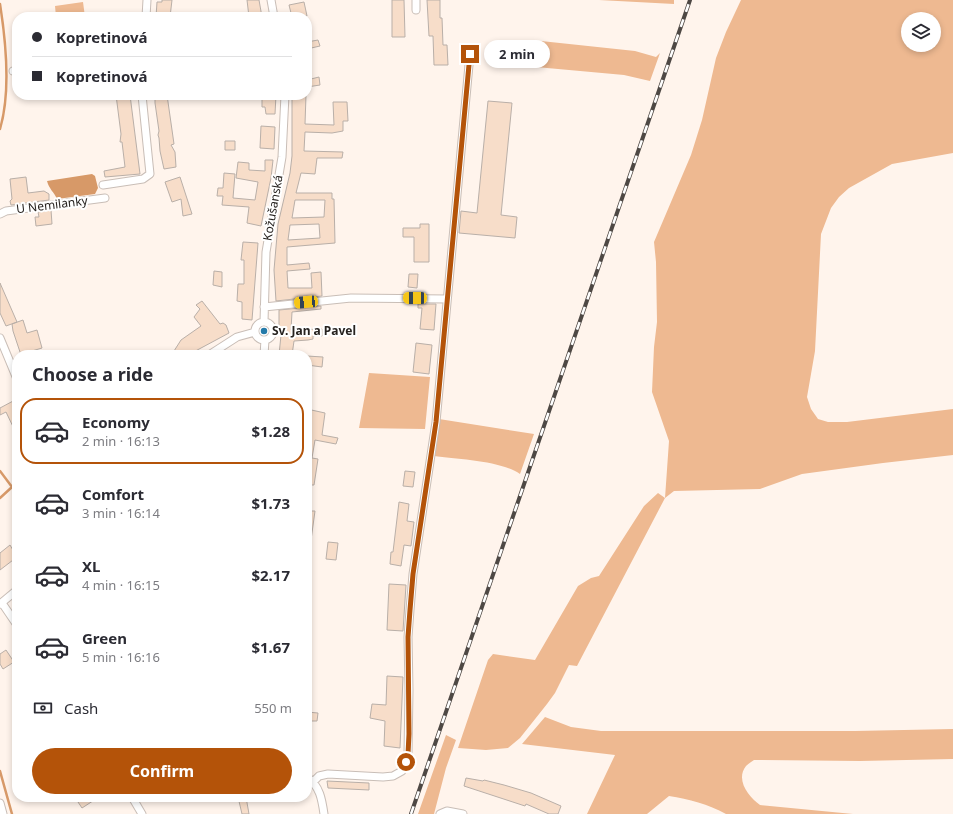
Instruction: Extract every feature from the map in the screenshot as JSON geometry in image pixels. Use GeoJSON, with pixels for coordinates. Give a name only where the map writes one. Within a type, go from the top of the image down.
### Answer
{"type":"FeatureCollection","features":[{"type":"Feature","properties":{"kind":"street"},"geometry":{"type":"LineString","coordinates":[[146,12],[147,0]]}},
{"type":"Feature","properties":{"kind":"street"},"geometry":{"type":"LineString","coordinates":[[271,0],[273,12]]}},
{"type":"Feature","properties":{"kind":"street"},"geometry":{"type":"LineString","coordinates":[[416,0],[416,10]]}},
{"type":"Feature","properties":{"kind":"street"},"geometry":{"type":"LineString","coordinates":[[312,779],[328,774],[390,777],[401,772],[408,754],[408,645],[413,574],[436,422],[470,54]]}},
{"type":"Feature","properties":{"kind":"street"},"geometry":{"type":"LineString","coordinates":[[103,185],[143,179],[150,174],[143,100]]}},
{"type":"Feature","properties":{"kind":"street","name":"Kožušanská"},"geometry":{"type":"LineString","coordinates":[[264,350],[264,340],[270,337],[273,332],[272,326],[269,323],[264,322],[266,247],[282,157],[284,100]]}},
{"type":"Feature","properties":{"kind":"street","name":"U Nemilanky"},"geometry":{"type":"LineString","coordinates":[[0,214],[6,211],[105,198]]}},
{"type":"Feature","properties":{"kind":"street"},"geometry":{"type":"LineString","coordinates":[[264,306],[351,298],[447,299]]}},
{"type":"Feature","properties":{"kind":"street"},"geometry":{"type":"LineString","coordinates":[[264,322],[256,325],[255,332],[257,337],[264,340]]}},
{"type":"Feature","properties":{"kind":"street"},"geometry":{"type":"LineString","coordinates":[[217,350],[237,337],[255,332]]}},
{"type":"Feature","properties":{"kind":"street"},"geometry":{"type":"LineString","coordinates":[[0,338],[12,367]]}},
{"type":"Feature","properties":{"kind":"street"},"geometry":{"type":"LineString","coordinates":[[12,594],[1,603],[12,618]]}},
{"type":"Feature","properties":{"kind":"street"},"geometry":{"type":"LineString","coordinates":[[312,783],[321,797],[324,814]]}},
{"type":"Feature","properties":{"kind":"street"},"geometry":{"type":"LineString","coordinates":[[135,802],[142,814]]}},
{"type":"Feature","properties":{"kind":"street"},"geometry":{"type":"LineString","coordinates":[[0,803],[3,814]]}},
{"type":"Feature","properties":{"kind":"street"},"geometry":{"type":"LineString","coordinates":[[440,814],[447,811],[462,814]]}},
{"type":"Feature","properties":{"kind":"shaded area"},"geometry":{"type":"Polygon","coordinates":[[[599,0],[674,0],[674,4],[599,0]]]}},
{"type":"Feature","properties":{"kind":"shaded area"},"geometry":{"type":"Polygon","coordinates":[[[741,0],[953,0],[953,153],[892,164],[849,188],[839,197],[831,208],[821,234],[815,351],[807,397],[811,409],[818,419],[828,422],[847,422],[953,409],[953,455],[802,474],[760,489],[674,491],[665,498],[669,441],[652,392],[654,347],[657,322],[656,262],[654,242],[691,155],[702,120],[716,58],[726,32],[741,0]]]}},
{"type":"Feature","properties":{"kind":"shaded area"},"geometry":{"type":"Polygon","coordinates":[[[83,2],[84,12],[56,12],[55,6],[83,2]]]}},
{"type":"Feature","properties":{"kind":"shaded area"},"geometry":{"type":"Polygon","coordinates":[[[541,41],[635,51],[656,57],[660,53],[650,81],[624,75],[536,67],[541,41]]]}},
{"type":"Feature","properties":{"kind":"shaded area"},"geometry":{"type":"Polygon","coordinates":[[[92,174],[95,176],[98,188],[95,194],[57,199],[47,181],[92,174]]]}},
{"type":"Feature","properties":{"kind":"shaded area"},"geometry":{"type":"Polygon","coordinates":[[[369,373],[430,377],[425,429],[359,428],[369,373]]]}},
{"type":"Feature","properties":{"kind":"shaded area"},"geometry":{"type":"Polygon","coordinates":[[[439,419],[534,434],[520,474],[491,463],[434,456],[439,419]]]}},
{"type":"Feature","properties":{"kind":"shaded area"},"geometry":{"type":"Polygon","coordinates":[[[658,493],[665,498],[577,666],[569,665],[555,693],[547,704],[520,738],[508,748],[486,750],[458,748],[488,660],[493,654],[535,660],[578,586],[591,578],[599,576],[644,506],[658,493]]]}},
{"type":"Feature","properties":{"kind":"shaded area"},"geometry":{"type":"Polygon","coordinates":[[[545,717],[571,727],[601,731],[855,731],[953,729],[953,759],[860,761],[754,760],[746,766],[743,771],[742,777],[745,788],[752,798],[760,805],[853,814],[726,814],[698,802],[669,796],[647,814],[587,814],[615,755],[522,744],[545,717]]]}},
{"type":"Feature","properties":{"kind":"shaded area"},"geometry":{"type":"Polygon","coordinates":[[[446,735],[456,740],[446,768],[434,814],[418,814],[446,735]]]}},
{"type":"Feature","properties":{"kind":"building"},"geometry":{"type":"Polygon","coordinates":[[[162,0],[172,0],[171,12],[156,12],[157,2],[162,2],[162,0]]]}},
{"type":"Feature","properties":{"kind":"building"},"geometry":{"type":"Polygon","coordinates":[[[247,0],[259,0],[261,12],[248,12],[247,0]]]}},
{"type":"Feature","properties":{"kind":"building"},"geometry":{"type":"Polygon","coordinates":[[[392,0],[404,0],[405,37],[392,37],[392,0]]]}},
{"type":"Feature","properties":{"kind":"building"},"geometry":{"type":"Polygon","coordinates":[[[427,0],[440,0],[443,45],[447,45],[448,65],[434,65],[433,36],[429,36],[427,0]]]}},
{"type":"Feature","properties":{"kind":"building"},"geometry":{"type":"Polygon","coordinates":[[[304,2],[306,12],[291,12],[289,5],[304,2]]]}},
{"type":"Feature","properties":{"kind":"building"},"geometry":{"type":"Polygon","coordinates":[[[318,40],[320,46],[312,48],[312,41],[318,40]]]}},
{"type":"Feature","properties":{"kind":"building"},"geometry":{"type":"Polygon","coordinates":[[[319,77],[320,85],[312,86],[312,79],[319,77]]]}},
{"type":"Feature","properties":{"kind":"building"},"geometry":{"type":"Polygon","coordinates":[[[117,100],[131,100],[140,174],[105,177],[104,171],[125,167],[122,142],[120,142],[121,134],[117,100]]]}},
{"type":"Feature","properties":{"kind":"building"},"geometry":{"type":"Polygon","coordinates":[[[155,100],[168,100],[174,144],[171,145],[175,152],[176,167],[164,169],[160,151],[155,100]]]}},
{"type":"Feature","properties":{"kind":"building"},"geometry":{"type":"Polygon","coordinates":[[[262,100],[276,100],[275,114],[266,114],[265,107],[262,107],[262,100]]]}},
{"type":"Feature","properties":{"kind":"building"},"geometry":{"type":"Polygon","coordinates":[[[292,100],[306,100],[305,124],[334,125],[333,102],[347,102],[348,121],[343,121],[343,131],[332,133],[305,132],[304,151],[343,152],[342,158],[317,158],[315,174],[301,173],[296,193],[332,193],[332,199],[334,199],[335,243],[287,247],[287,265],[309,263],[310,269],[287,271],[288,288],[312,288],[311,273],[321,272],[322,296],[276,301],[274,270],[278,224],[290,173],[292,156],[292,100]],[[295,200],[292,218],[324,217],[325,200],[295,200]],[[319,224],[290,225],[288,240],[320,238],[319,224]]]}},
{"type":"Feature","properties":{"kind":"building"},"geometry":{"type":"Polygon","coordinates":[[[488,101],[512,103],[501,215],[517,217],[515,238],[459,233],[461,211],[477,213],[488,101]]]}},
{"type":"Feature","properties":{"kind":"building"},"geometry":{"type":"Polygon","coordinates":[[[261,126],[275,127],[274,149],[260,148],[261,126]]]}},
{"type":"Feature","properties":{"kind":"building"},"geometry":{"type":"Polygon","coordinates":[[[225,141],[235,141],[235,150],[225,150],[225,141]]]}},
{"type":"Feature","properties":{"kind":"building"},"geometry":{"type":"Polygon","coordinates":[[[265,160],[273,160],[271,178],[261,226],[247,223],[249,207],[222,205],[223,196],[217,196],[218,188],[223,188],[224,173],[235,174],[233,198],[255,200],[258,182],[236,178],[238,162],[249,163],[249,170],[265,171],[265,160]]]}},
{"type":"Feature","properties":{"kind":"building"},"geometry":{"type":"Polygon","coordinates":[[[26,177],[28,193],[44,191],[49,194],[49,200],[11,205],[10,201],[12,199],[10,179],[26,177]]]}},
{"type":"Feature","properties":{"kind":"building"},"geometry":{"type":"Polygon","coordinates":[[[180,177],[192,214],[183,216],[181,199],[172,202],[165,182],[180,177]]]}},
{"type":"Feature","properties":{"kind":"building"},"geometry":{"type":"Polygon","coordinates":[[[51,210],[52,224],[36,226],[35,217],[39,217],[38,212],[51,210]]]}},
{"type":"Feature","properties":{"kind":"building"},"geometry":{"type":"Polygon","coordinates":[[[420,224],[429,224],[429,262],[414,262],[414,237],[403,237],[403,228],[420,228],[420,224]]]}},
{"type":"Feature","properties":{"kind":"building"},"geometry":{"type":"Polygon","coordinates":[[[243,242],[258,243],[252,320],[242,319],[242,302],[237,301],[238,284],[244,284],[244,260],[241,260],[243,242]]]}},
{"type":"Feature","properties":{"kind":"building"},"geometry":{"type":"Polygon","coordinates":[[[214,271],[222,272],[222,287],[213,285],[214,271]]]}},
{"type":"Feature","properties":{"kind":"building"},"geometry":{"type":"Polygon","coordinates":[[[409,274],[418,274],[417,288],[408,287],[409,274]]]}},
{"type":"Feature","properties":{"kind":"building"},"geometry":{"type":"Polygon","coordinates":[[[0,283],[17,322],[6,326],[0,313],[0,283]]]}},
{"type":"Feature","properties":{"kind":"building"},"geometry":{"type":"Polygon","coordinates":[[[202,301],[220,324],[223,323],[226,325],[229,333],[197,350],[175,350],[181,340],[201,326],[194,317],[200,309],[196,305],[202,301]]]}},
{"type":"Feature","properties":{"kind":"building"},"geometry":{"type":"Polygon","coordinates":[[[418,304],[436,304],[434,330],[420,329],[422,308],[418,308],[418,304]]]}},
{"type":"Feature","properties":{"kind":"building"},"geometry":{"type":"Polygon","coordinates":[[[321,306],[321,309],[292,312],[291,330],[322,329],[322,336],[313,336],[313,339],[294,341],[293,350],[280,350],[281,335],[279,335],[279,310],[321,306]]]}},
{"type":"Feature","properties":{"kind":"building"},"geometry":{"type":"Polygon","coordinates":[[[23,320],[27,333],[37,330],[42,348],[35,350],[19,350],[12,324],[23,320]]]}},
{"type":"Feature","properties":{"kind":"building","name":"Sv. Jan a Pavel"},"geometry":{"type":"Polygon","coordinates":[[[260,326],[267,326],[277,335],[259,336],[260,326]]]}},
{"type":"Feature","properties":{"kind":"building"},"geometry":{"type":"Polygon","coordinates":[[[416,343],[432,345],[429,374],[413,372],[416,343]]]}},
{"type":"Feature","properties":{"kind":"building"},"geometry":{"type":"Polygon","coordinates":[[[312,356],[323,357],[322,367],[312,366],[312,356]]]}},
{"type":"Feature","properties":{"kind":"building"},"geometry":{"type":"Polygon","coordinates":[[[12,402],[12,425],[6,412],[0,415],[0,408],[12,402]]]}},
{"type":"Feature","properties":{"kind":"building"},"geometry":{"type":"Polygon","coordinates":[[[312,410],[325,413],[322,435],[338,438],[336,444],[315,440],[312,458],[312,410]]]}},
{"type":"Feature","properties":{"kind":"building"},"geometry":{"type":"Polygon","coordinates":[[[312,458],[318,459],[314,485],[312,485],[312,458]]]}},
{"type":"Feature","properties":{"kind":"building"},"geometry":{"type":"Polygon","coordinates":[[[405,471],[415,472],[413,487],[403,486],[405,471]]]}},
{"type":"Feature","properties":{"kind":"building"},"geometry":{"type":"Polygon","coordinates":[[[399,502],[409,504],[407,521],[414,522],[411,546],[404,545],[401,566],[390,564],[391,552],[393,552],[399,502]]]}},
{"type":"Feature","properties":{"kind":"building"},"geometry":{"type":"Polygon","coordinates":[[[312,511],[315,511],[312,533],[312,511]]]}},
{"type":"Feature","properties":{"kind":"building"},"geometry":{"type":"Polygon","coordinates":[[[328,542],[338,543],[336,560],[326,559],[328,542]]]}},
{"type":"Feature","properties":{"kind":"building"},"geometry":{"type":"Polygon","coordinates":[[[10,545],[12,548],[12,561],[0,570],[0,553],[10,545]]]}},
{"type":"Feature","properties":{"kind":"building"},"geometry":{"type":"Polygon","coordinates":[[[389,584],[406,585],[403,631],[387,630],[389,584]]]}},
{"type":"Feature","properties":{"kind":"building"},"geometry":{"type":"Polygon","coordinates":[[[6,650],[12,659],[12,663],[3,669],[0,664],[0,654],[6,650]]]}},
{"type":"Feature","properties":{"kind":"building"},"geometry":{"type":"Polygon","coordinates":[[[387,676],[403,677],[400,748],[384,746],[385,721],[370,718],[372,704],[386,705],[387,676]]]}},
{"type":"Feature","properties":{"kind":"building"},"geometry":{"type":"Polygon","coordinates":[[[312,712],[318,713],[317,721],[312,721],[312,712]]]}},
{"type":"Feature","properties":{"kind":"building"},"geometry":{"type":"Polygon","coordinates":[[[466,778],[484,780],[504,785],[531,793],[561,806],[558,814],[549,814],[526,804],[525,806],[464,786],[466,778]]]}},
{"type":"Feature","properties":{"kind":"building"},"geometry":{"type":"Polygon","coordinates":[[[327,781],[369,783],[369,790],[328,788],[327,781]]]}},
{"type":"Feature","properties":{"kind":"building"},"geometry":{"type":"Polygon","coordinates":[[[78,802],[91,802],[82,808],[78,802]]]}},
{"type":"Feature","properties":{"kind":"building"},"geometry":{"type":"Polygon","coordinates":[[[239,802],[247,802],[249,814],[242,814],[239,802]]]}},
{"type":"Feature","properties":{"kind":"waterway"},"geometry":{"type":"LineString","coordinates":[[0,4],[6,50],[5,99],[0,129]]}},
{"type":"Feature","properties":{"kind":"waterway"},"geometry":{"type":"LineString","coordinates":[[0,471],[12,487],[0,498]]}},
{"type":"Feature","properties":{"kind":"waterway"},"geometry":{"type":"LineString","coordinates":[[0,771],[12,814]]}},
{"type":"Feature","properties":{"kind":"railway"},"geometry":{"type":"LineString","coordinates":[[411,814],[690,0]]}},
{"type":"Feature","properties":{"kind":"place","name":"Sv. Jan a Pavel"},"geometry":{"type":"Point","coordinates":[264,331]}},
{"type":"Feature","properties":{"kind":"route"},"geometry":{"type":"LineString","coordinates":[[406,762],[408,754],[410,690],[408,637],[413,574],[436,422],[470,54]]}}]}
